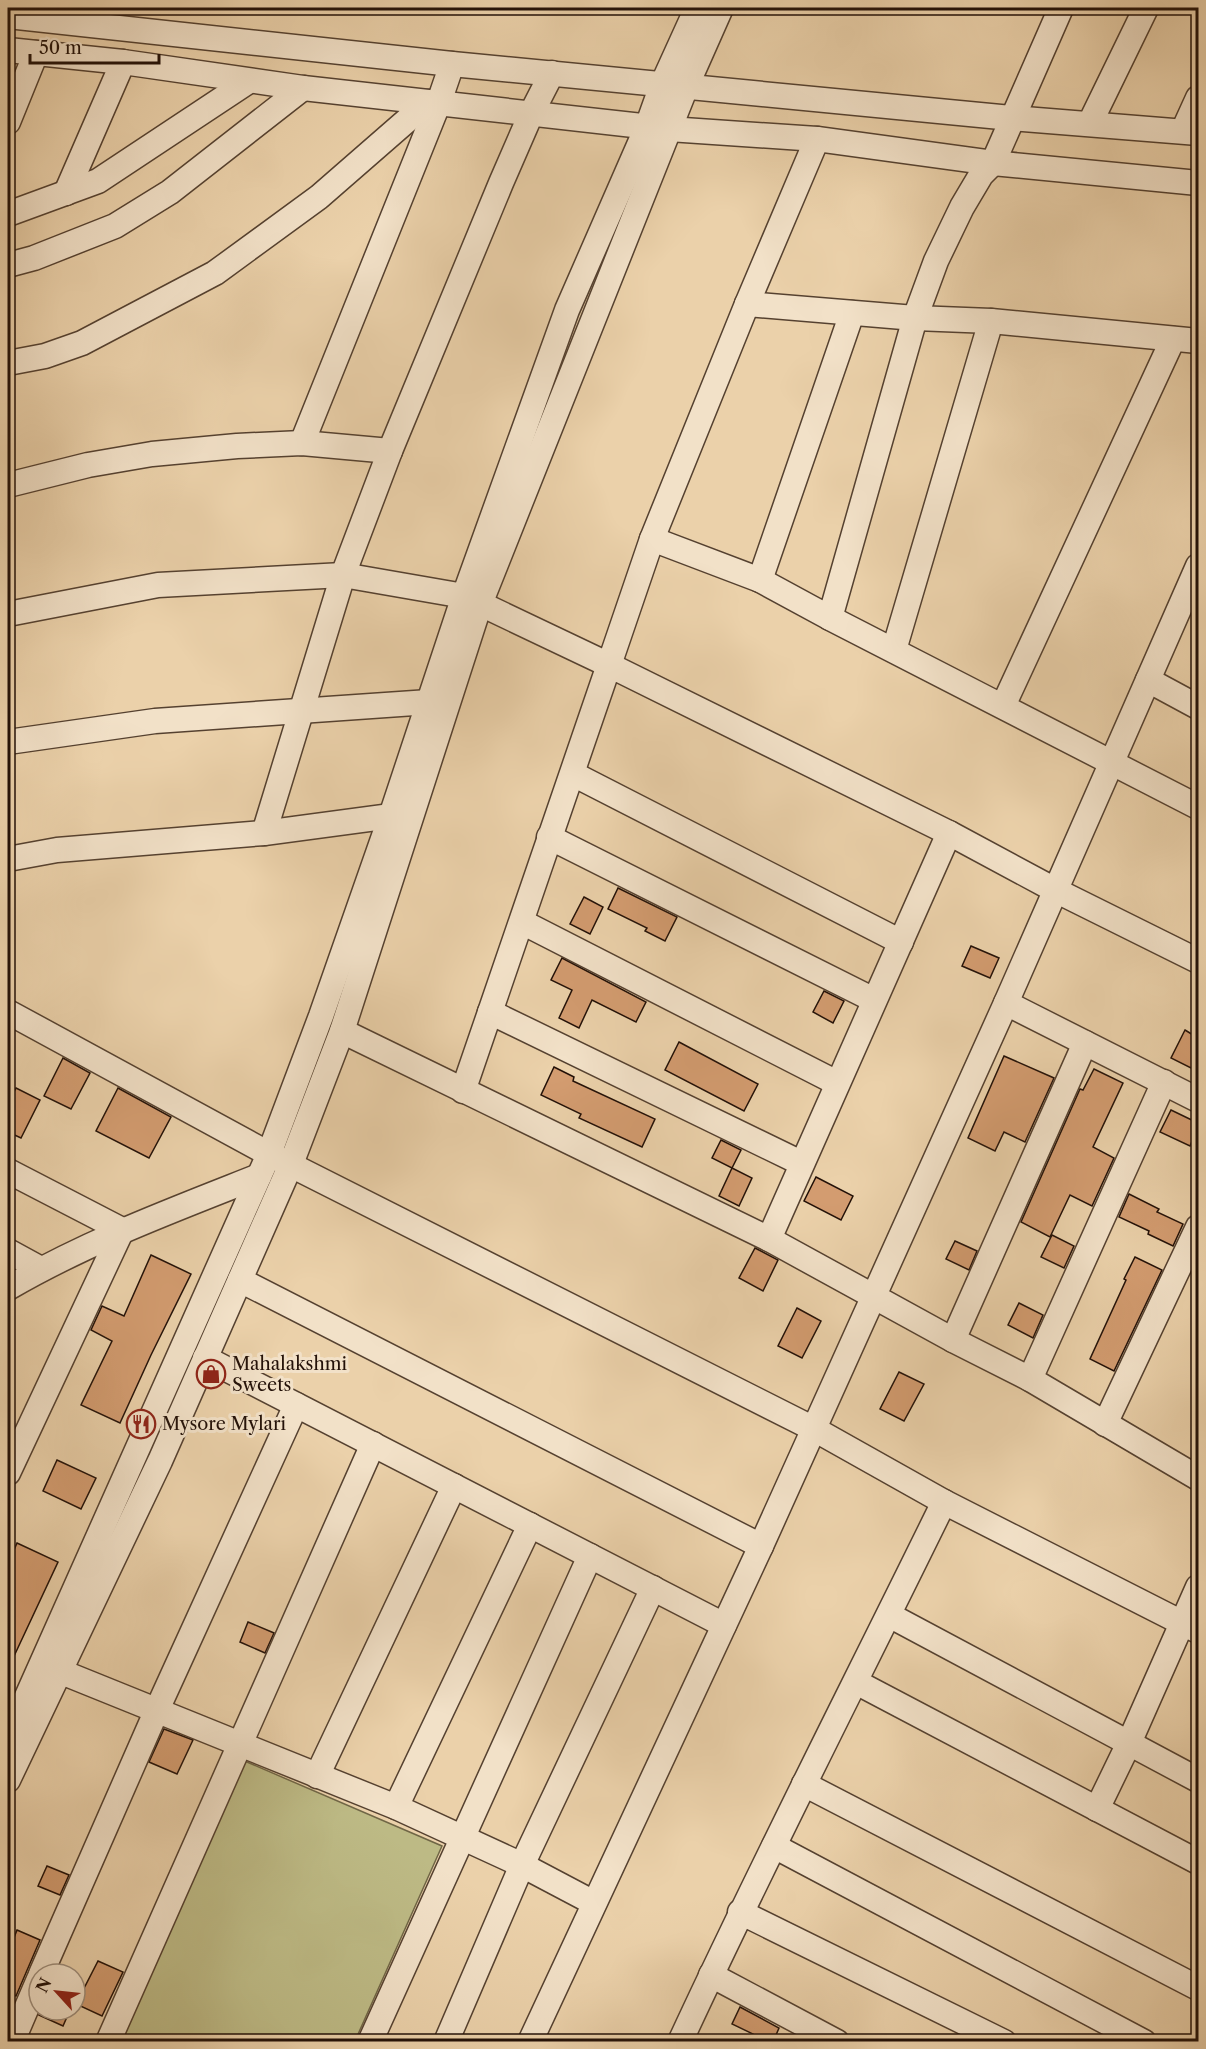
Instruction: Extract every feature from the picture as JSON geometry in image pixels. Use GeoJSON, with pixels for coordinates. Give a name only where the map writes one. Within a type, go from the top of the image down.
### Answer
{"type":"FeatureCollection","features":[{"type":"Feature","properties":{"kind":"street"},"geometry":{"type":"LineString","coordinates":[[8,1780],[160,1461],[291,1164],[342,1031],[472,600],[567,310],[658,128],[674,86],[697,8]]}},
{"type":"Feature","properties":{"kind":"street"},"geometry":{"type":"LineString","coordinates":[[674,86],[721,8]]}},
{"type":"Feature","properties":{"kind":"street"},"geometry":{"type":"LineString","coordinates":[[830,618],[915,318],[936,261],[975,183],[993,163],[1061,8]]}},
{"type":"Feature","properties":{"kind":"street"},"geometry":{"type":"LineString","coordinates":[[1090,123],[1146,8]]}},
{"type":"Feature","properties":{"kind":"street"},"geometry":{"type":"LineString","coordinates":[[8,16],[674,86],[1011,118],[1191,132],[1198,98]]}},
{"type":"Feature","properties":{"kind":"street"},"geometry":{"type":"LineString","coordinates":[[288,46],[292,86]]}},
{"type":"Feature","properties":{"kind":"street"},"geometry":{"type":"LineString","coordinates":[[8,50],[123,62],[249,81],[531,114],[658,128],[816,139],[993,163],[1198,183]]}},
{"type":"Feature","properties":{"kind":"street"},"geometry":{"type":"LineString","coordinates":[[8,122],[36,53]]}},
{"type":"Feature","properties":{"kind":"street"},"geometry":{"type":"LineString","coordinates":[[66,193],[123,62]]}},
{"type":"Feature","properties":{"kind":"street"},"geometry":{"type":"LineString","coordinates":[[302,442],[434,102],[452,64]]}},
{"type":"Feature","properties":{"kind":"street"},"geometry":{"type":"LineString","coordinates":[[264,833],[344,575],[390,452],[531,114],[552,73]]}},
{"type":"Feature","properties":{"kind":"street"},"geometry":{"type":"LineString","coordinates":[[8,214],[98,181],[249,81]]}},
{"type":"Feature","properties":{"kind":"street"},"geometry":{"type":"LineString","coordinates":[[8,265],[34,258],[115,226],[170,192],[292,86]]}},
{"type":"Feature","properties":{"kind":"street"},"geometry":{"type":"LineString","coordinates":[[8,363],[45,356],[82,343],[215,273],[319,197],[434,102]]}},
{"type":"Feature","properties":{"kind":"street"},"geometry":{"type":"LineString","coordinates":[[463,1090],[652,539],[816,139]]}},
{"type":"Feature","properties":{"kind":"street"},"geometry":{"type":"LineString","coordinates":[[747,304],[915,318],[991,321],[1198,341]]}},
{"type":"Feature","properties":{"kind":"street"},"geometry":{"type":"LineString","coordinates":[[760,580],[852,313]]}},
{"type":"Feature","properties":{"kind":"street"},"geometry":{"type":"LineString","coordinates":[[894,650],[991,321]]}},
{"type":"Feature","properties":{"kind":"street"},"geometry":{"type":"LineString","coordinates":[[1003,706],[1173,339]]}},
{"type":"Feature","properties":{"kind":"street"},"geometry":{"type":"LineString","coordinates":[[8,484],[88,465],[152,454],[302,442],[390,452]]}},
{"type":"Feature","properties":{"kind":"street"},"geometry":{"type":"LineString","coordinates":[[652,539],[760,580],[1198,807]]}},
{"type":"Feature","properties":{"kind":"street"},"geometry":{"type":"LineString","coordinates":[[530,2042],[761,1546],[1006,1003],[1148,680],[1190,609],[1198,566]]}},
{"type":"Feature","properties":{"kind":"street"},"geometry":{"type":"LineString","coordinates":[[8,614],[158,585],[344,575],[472,600],[949,833],[1055,890],[1198,961]]}},
{"type":"Feature","properties":{"kind":"street"},"geometry":{"type":"LineString","coordinates":[[8,1739],[269,1154],[321,1016],[429,702],[472,600]]}},
{"type":"Feature","properties":{"kind":"street"},"geometry":{"type":"LineString","coordinates":[[1148,680],[1198,707]]}},
{"type":"Feature","properties":{"kind":"street"},"geometry":{"type":"LineString","coordinates":[[8,742],[155,721],[429,702]]}},
{"type":"Feature","properties":{"kind":"street"},"geometry":{"type":"LineString","coordinates":[[573,774],[901,942]]}},
{"type":"Feature","properties":{"kind":"street"},"geometry":{"type":"LineString","coordinates":[[8,859],[57,850],[264,833],[391,816]]}},
{"type":"Feature","properties":{"kind":"street"},"geometry":{"type":"LineString","coordinates":[[769,1239],[949,833]]}},
{"type":"Feature","properties":{"kind":"street"},"geometry":{"type":"LineString","coordinates":[[549,837],[874,1000]]}},
{"type":"Feature","properties":{"kind":"street"},"geometry":{"type":"LineString","coordinates":[[522,922],[837,1083]]}},
{"type":"Feature","properties":{"kind":"street"},"geometry":{"type":"LineString","coordinates":[[1006,1003],[1198,1100]]}},
{"type":"Feature","properties":{"kind":"street"},"geometry":{"type":"LineString","coordinates":[[8,1012],[269,1154],[814,1429],[944,1502],[1190,1626]]}},
{"type":"Feature","properties":{"kind":"street"},"geometry":{"type":"LineString","coordinates":[[490,1012],[801,1163]]}},
{"type":"Feature","properties":{"kind":"street"},"geometry":{"type":"LineString","coordinates":[[342,1031],[769,1239],[953,1340],[1030,1379],[1198,1478]]}},
{"type":"Feature","properties":{"kind":"street"},"geometry":{"type":"LineString","coordinates":[[953,1340],[1085,1043]]}},
{"type":"Feature","properties":{"kind":"street"},"geometry":{"type":"LineString","coordinates":[[1030,1379],[1164,1082]]}},
{"type":"Feature","properties":{"kind":"street"},"geometry":{"type":"LineString","coordinates":[[8,1171],[122,1230]]}},
{"type":"Feature","properties":{"kind":"street"},"geometry":{"type":"LineString","coordinates":[[8,1288],[41,1269],[122,1230],[259,1176]]}},
{"type":"Feature","properties":{"kind":"street"},"geometry":{"type":"LineString","coordinates":[[1105,1424],[1198,1227]]}},
{"type":"Feature","properties":{"kind":"street"},"geometry":{"type":"LineString","coordinates":[[8,1473],[122,1230]]}},
{"type":"Feature","properties":{"kind":"street"},"geometry":{"type":"LineString","coordinates":[[8,1251],[41,1269]]}},
{"type":"Feature","properties":{"kind":"street"},"geometry":{"type":"LineString","coordinates":[[240,1280],[761,1546]]}},
{"type":"Feature","properties":{"kind":"street"},"geometry":{"type":"LineString","coordinates":[[205,1358],[724,1625]]}},
{"type":"Feature","properties":{"kind":"street"},"geometry":{"type":"LineString","coordinates":[[46,1962],[156,1712],[296,1405]]}},
{"type":"Feature","properties":{"kind":"street"},"geometry":{"type":"LineString","coordinates":[[108,2042],[373,1444]]}},
{"type":"Feature","properties":{"kind":"street"},"geometry":{"type":"LineString","coordinates":[[317,1776],[454,1486]]}},
{"type":"Feature","properties":{"kind":"street"},"geometry":{"type":"LineString","coordinates":[[680,2042],[740,1912],[944,1502]]}},
{"type":"Feature","properties":{"kind":"street"},"geometry":{"type":"LineString","coordinates":[[396,1807],[530,1525]]}},
{"type":"Feature","properties":{"kind":"street"},"geometry":{"type":"LineString","coordinates":[[370,2042],[460,1838],[590,1556]]}},
{"type":"Feature","properties":{"kind":"street"},"geometry":{"type":"LineString","coordinates":[[1097,1809],[1190,1626],[1198,1587]]}},
{"type":"Feature","properties":{"kind":"street"},"geometry":{"type":"LineString","coordinates":[[446,2042],[522,1865],[653,1588]]}},
{"type":"Feature","properties":{"kind":"street"},"geometry":{"type":"LineString","coordinates":[[889,1615],[1198,1780]]}},
{"type":"Feature","properties":{"kind":"street"},"geometry":{"type":"LineString","coordinates":[[59,1671],[396,1807],[522,1865],[594,1902]]}},
{"type":"Feature","properties":{"kind":"street"},"geometry":{"type":"LineString","coordinates":[[856,1682],[1198,1862]]}},
{"type":"Feature","properties":{"kind":"street"},"geometry":{"type":"LineString","coordinates":[[804,1784],[1198,1988]]}},
{"type":"Feature","properties":{"kind":"street"},"geometry":{"type":"LineString","coordinates":[[774,1846],[1144,2042]]}},
{"type":"Feature","properties":{"kind":"street"},"geometry":{"type":"LineString","coordinates":[[740,1912],[1004,2042]]}},
{"type":"Feature","properties":{"kind":"street"},"geometry":{"type":"LineString","coordinates":[[711,1975],[837,2042]]}},
{"type":"Feature","properties":{"kind":"street"},"geometry":{"type":"LineString","coordinates":[[12,2042],[27,2007]]}},
{"type":"Feature","properties":{"kind":"shaded area"},"geometry":{"type":"Polygon","coordinates":[[[240,1759],[442,1846],[355,2041],[117,2042],[240,1759]]]}},
{"type":"Feature","properties":{"kind":"building"},"geometry":{"type":"Polygon","coordinates":[[[618,888],[677,917],[665,941],[645,931],[647,928],[608,909],[618,888]]]}},
{"type":"Feature","properties":{"kind":"building"},"geometry":{"type":"Polygon","coordinates":[[[584,897],[603,907],[590,934],[570,924],[584,897]]]}},
{"type":"Feature","properties":{"kind":"building"},"geometry":{"type":"Polygon","coordinates":[[[971,946],[999,958],[990,978],[962,966],[971,946]]]}},
{"type":"Feature","properties":{"kind":"building"},"geometry":{"type":"Polygon","coordinates":[[[562,958],[646,1002],[636,1022],[592,1000],[579,1028],[559,1018],[572,990],[551,980],[562,958]]]}},
{"type":"Feature","properties":{"kind":"building"},"geometry":{"type":"Polygon","coordinates":[[[824,991],[844,1001],[833,1023],[813,1012],[824,991]]]}},
{"type":"Feature","properties":{"kind":"building"},"geometry":{"type":"Polygon","coordinates":[[[1185,1030],[1198,1038],[1198,1052],[1191,1068],[1171,1058],[1185,1030]]]}},
{"type":"Feature","properties":{"kind":"building"},"geometry":{"type":"Polygon","coordinates":[[[679,1042],[758,1084],[744,1111],[665,1070],[679,1042]]]}},
{"type":"Feature","properties":{"kind":"building"},"geometry":{"type":"Polygon","coordinates":[[[1004,1056],[1054,1078],[1025,1142],[1004,1132],[995,1151],[968,1138],[1004,1056]]]}},
{"type":"Feature","properties":{"kind":"building"},"geometry":{"type":"Polygon","coordinates":[[[63,1058],[90,1073],[71,1109],[44,1096],[63,1058]]]}},
{"type":"Feature","properties":{"kind":"building"},"geometry":{"type":"Polygon","coordinates":[[[554,1067],[574,1077],[573,1081],[655,1119],[642,1147],[579,1118],[581,1114],[541,1095],[554,1067]]]}},
{"type":"Feature","properties":{"kind":"building"},"geometry":{"type":"Polygon","coordinates":[[[1094,1069],[1123,1083],[1093,1147],[1114,1158],[1092,1206],[1070,1195],[1050,1237],[1021,1222],[1080,1089],[1083,1090],[1094,1069]]]}},
{"type":"Feature","properties":{"kind":"building"},"geometry":{"type":"Polygon","coordinates":[[[16,1088],[40,1100],[21,1138],[8,1132],[8,1104],[16,1088]]]}},
{"type":"Feature","properties":{"kind":"building"},"geometry":{"type":"Polygon","coordinates":[[[118,1088],[171,1117],[149,1158],[96,1131],[118,1088]]]}},
{"type":"Feature","properties":{"kind":"building"},"geometry":{"type":"Polygon","coordinates":[[[1171,1110],[1198,1123],[1190,1146],[1160,1132],[1171,1110]]]}},
{"type":"Feature","properties":{"kind":"building"},"geometry":{"type":"Polygon","coordinates":[[[721,1140],[741,1150],[732,1168],[712,1158],[721,1140]]]}},
{"type":"Feature","properties":{"kind":"building"},"geometry":{"type":"Polygon","coordinates":[[[732,1168],[752,1178],[739,1206],[719,1196],[732,1168]]]}},
{"type":"Feature","properties":{"kind":"building"},"geometry":{"type":"Polygon","coordinates":[[[816,1177],[853,1196],[841,1220],[804,1201],[816,1177]]]}},
{"type":"Feature","properties":{"kind":"building"},"geometry":{"type":"Polygon","coordinates":[[[1129,1194],[1159,1209],[1157,1212],[1183,1224],[1173,1246],[1148,1234],[1149,1231],[1119,1217],[1129,1194]]]}},
{"type":"Feature","properties":{"kind":"building"},"geometry":{"type":"Polygon","coordinates":[[[1052,1235],[1074,1246],[1064,1268],[1041,1257],[1052,1235]]]}},
{"type":"Feature","properties":{"kind":"building"},"geometry":{"type":"Polygon","coordinates":[[[955,1241],[977,1251],[969,1270],[946,1259],[955,1241]]]}},
{"type":"Feature","properties":{"kind":"building"},"geometry":{"type":"Polygon","coordinates":[[[755,1248],[778,1260],[763,1291],[739,1278],[755,1248]]]}},
{"type":"Feature","properties":{"kind":"building"},"geometry":{"type":"Polygon","coordinates":[[[151,1255],[191,1274],[120,1423],[81,1405],[112,1341],[91,1330],[102,1306],[124,1316],[151,1255]]]}},
{"type":"Feature","properties":{"kind":"building"},"geometry":{"type":"Polygon","coordinates":[[[1135,1257],[1162,1270],[1114,1371],[1090,1359],[1135,1257]]]}},
{"type":"Feature","properties":{"kind":"building"},"geometry":{"type":"Polygon","coordinates":[[[1019,1303],[1043,1315],[1033,1338],[1008,1325],[1019,1303]]]}},
{"type":"Feature","properties":{"kind":"building"},"geometry":{"type":"Polygon","coordinates":[[[797,1308],[821,1321],[802,1358],[778,1346],[797,1308]]]}},
{"type":"Feature","properties":{"kind":"building"},"geometry":{"type":"Polygon","coordinates":[[[899,1372],[924,1384],[904,1421],[880,1409],[899,1372]]]}},
{"type":"Feature","properties":{"kind":"building"},"geometry":{"type":"Polygon","coordinates":[[[57,1460],[96,1478],[81,1509],[43,1491],[57,1460]]]}},
{"type":"Feature","properties":{"kind":"building"},"geometry":{"type":"Polygon","coordinates":[[[17,1543],[58,1562],[8,1669],[8,1564],[17,1543]]]}},
{"type":"Feature","properties":{"kind":"building"},"geometry":{"type":"Polygon","coordinates":[[[248,1622],[274,1633],[265,1653],[240,1642],[248,1622]]]}},
{"type":"Feature","properties":{"kind":"building"},"geometry":{"type":"Polygon","coordinates":[[[164,1729],[193,1740],[177,1774],[149,1762],[164,1729]]]}},
{"type":"Feature","properties":{"kind":"building"},"geometry":{"type":"Polygon","coordinates":[[[47,1866],[69,1875],[60,1895],[38,1886],[47,1866]]]}},
{"type":"Feature","properties":{"kind":"building"},"geometry":{"type":"Polygon","coordinates":[[[17,1930],[40,1940],[31,1962],[27,1962],[27,1970],[16,1996],[8,1992],[8,1953],[17,1930]]]}},
{"type":"Feature","properties":{"kind":"building"},"geometry":{"type":"Polygon","coordinates":[[[98,1961],[123,1972],[102,2016],[87,2009],[87,1982],[98,1961]]]}},
{"type":"Feature","properties":{"kind":"building"},"geometry":{"type":"Polygon","coordinates":[[[740,2007],[779,2028],[773,2042],[749,2042],[753,2034],[732,2024],[740,2007]]]}},
{"type":"Feature","properties":{"kind":"place","name":"Mahalakshmi Sweets"},"geometry":{"type":"Point","coordinates":[211,1374]}},
{"type":"Feature","properties":{"kind":"place","name":"Mysore Mylari"},"geometry":{"type":"Point","coordinates":[141,1424]}}]}
